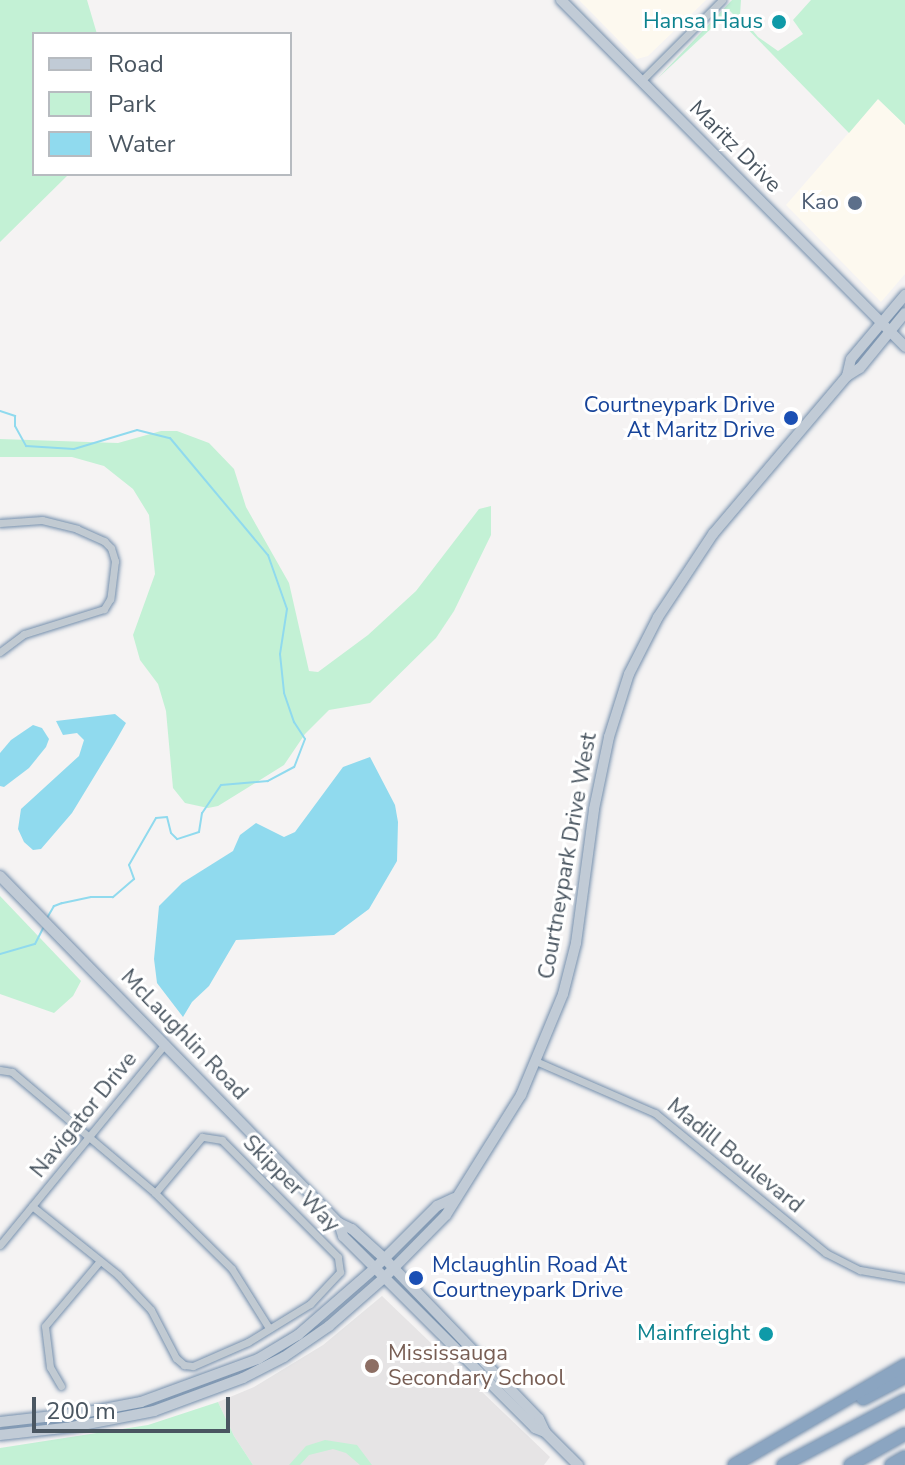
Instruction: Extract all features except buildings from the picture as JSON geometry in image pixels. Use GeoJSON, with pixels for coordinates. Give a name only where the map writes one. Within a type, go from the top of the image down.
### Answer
{"type":"FeatureCollection","features":[{"type":"Feature","properties":{"kind":"highway"},"geometry":{"type":"LineString","coordinates":[[767,1447],[905,1365]]}},
{"type":"Feature","properties":{"kind":"highway"},"geometry":{"type":"LineString","coordinates":[[734,1465],[905,1377]]}},
{"type":"Feature","properties":{"kind":"highway"},"geometry":{"type":"LineString","coordinates":[[783,1465],[905,1400]]}},
{"type":"Feature","properties":{"kind":"highway"},"geometry":{"type":"LineString","coordinates":[[850,1465],[905,1434]]}},
{"type":"Feature","properties":{"kind":"highway"},"geometry":{"type":"LineString","coordinates":[[891,1465],[905,1457]]}},
{"type":"Feature","properties":{"kind":"main road","name":"Maritz Drive"},"geometry":{"type":"LineString","coordinates":[[561,0],[905,347]]}},
{"type":"Feature","properties":{"kind":"main road","name":"Courtneypark Drive West"},"geometry":{"type":"LineString","coordinates":[[847,376],[851,359],[905,295]]}},
{"type":"Feature","properties":{"kind":"main road","name":"Courtneypark Drive West"},"geometry":{"type":"LineString","coordinates":[[0,1435],[107,1422],[207,1394],[284,1357],[329,1326],[385,1277],[446,1215],[454,1198],[487,1153],[538,1062],[563,994],[576,943],[594,809],[609,737],[629,674],[658,617],[713,534],[847,376],[860,368],[905,313]]}},
{"type":"Feature","properties":{"kind":"main road","name":"McLaughlin Road"},"geometry":{"type":"LineString","coordinates":[[0,876],[339,1223],[352,1229],[385,1259],[539,1419],[545,1432],[578,1465]]}},
{"type":"Feature","properties":{"kind":"main road","name":"Courtneypark Drive West"},"geometry":{"type":"LineString","coordinates":[[0,1422],[108,1409],[202,1382],[258,1359],[298,1335],[385,1259],[437,1206],[454,1198]]}},
{"type":"Feature","properties":{"kind":"main road","name":"McLaughlin Road"},"geometry":{"type":"LineString","coordinates":[[339,1223],[343,1236],[535,1428],[545,1432]]}},
{"type":"Feature","properties":{"kind":"main road"},"geometry":{"type":"LineString","coordinates":[[202,1382],[207,1394]]}},
{"type":"Feature","properties":{"kind":"street"},"geometry":{"type":"LineString","coordinates":[[641,81],[722,0]]}},
{"type":"Feature","properties":{"kind":"street"},"geometry":{"type":"LineString","coordinates":[[0,523],[42,520],[77,529],[104,541],[111,548],[115,561],[110,599],[104,609],[24,634],[0,651]]}},
{"type":"Feature","properties":{"kind":"street","name":"Navigator Drive"},"geometry":{"type":"LineString","coordinates":[[0,1245],[165,1044]]}},
{"type":"Feature","properties":{"kind":"street","name":"Madill Boulevard"},"geometry":{"type":"LineString","coordinates":[[538,1062],[663,1118],[826,1253],[860,1270],[905,1278]]}},
{"type":"Feature","properties":{"kind":"street"},"geometry":{"type":"LineString","coordinates":[[0,1070],[12,1072],[155,1193],[232,1269],[269,1328]]}},
{"type":"Feature","properties":{"kind":"street","name":"Skipper Way"},"geometry":{"type":"LineString","coordinates":[[32,1206],[100,1261],[151,1310],[176,1358],[184,1365],[193,1366],[248,1342],[310,1304],[340,1272],[338,1257],[222,1140],[202,1137],[155,1193]]}},
{"type":"Feature","properties":{"kind":"street"},"geometry":{"type":"LineString","coordinates":[[61,1386],[50,1367],[45,1326],[100,1261]]}},
{"type":"Feature","properties":{"kind":"shaded area"},"geometry":{"type":"Polygon","coordinates":[[[579,0],[706,0],[648,56],[637,59],[579,0]]]}},
{"type":"Feature","properties":{"kind":"shaded area"},"geometry":{"type":"Polygon","coordinates":[[[878,99],[905,125],[905,274],[881,302],[786,205],[878,99]]]}},
{"type":"Feature","properties":{"kind":"shaded area","name":"Mississauga Secondary School"},"geometry":{"type":"Polygon","coordinates":[[[382,1296],[550,1457],[544,1465],[253,1465],[234,1436],[218,1402],[254,1387],[323,1345],[382,1296]]]}},
{"type":"Feature","properties":{"kind":"green space"},"geometry":{"type":"Polygon","coordinates":[[[0,0],[87,0],[96,32],[32,32],[32,176],[67,176],[0,242],[0,0]]]}},
{"type":"Feature","properties":{"kind":"green space"},"geometry":{"type":"Polygon","coordinates":[[[732,0],[741,0],[740,15],[758,37],[778,51],[803,34],[793,20],[811,0],[905,0],[905,125],[878,99],[849,133],[730,11],[658,78],[732,0]]]}},
{"type":"Feature","properties":{"kind":"green space"},"geometry":{"type":"Polygon","coordinates":[[[161,431],[177,431],[209,443],[234,469],[246,507],[289,583],[309,671],[318,672],[368,635],[416,591],[479,509],[491,506],[491,535],[454,611],[436,638],[370,703],[329,710],[305,734],[284,765],[218,806],[208,808],[185,803],[173,788],[166,711],[158,684],[140,660],[133,635],[155,574],[149,515],[133,489],[104,466],[72,457],[0,457],[0,439],[118,443],[161,431]]]}},
{"type":"Feature","properties":{"kind":"green space"},"geometry":{"type":"Polygon","coordinates":[[[0,896],[81,981],[73,996],[54,1013],[0,994],[0,896]]]}},
{"type":"Feature","properties":{"kind":"green space"},"geometry":{"type":"Polygon","coordinates":[[[218,1402],[234,1436],[253,1465],[0,1465],[0,1448],[148,1425],[218,1402]]]}},
{"type":"Feature","properties":{"kind":"green space"},"geometry":{"type":"Polygon","coordinates":[[[325,1440],[357,1445],[372,1465],[360,1465],[346,1453],[333,1449],[309,1455],[300,1465],[289,1465],[306,1446],[325,1440]]]}},
{"type":"Feature","properties":{"kind":"water"},"geometry":{"type":"Polygon","coordinates":[[[115,714],[126,723],[114,744],[72,813],[41,849],[33,850],[24,842],[18,829],[21,809],[79,756],[84,740],[77,733],[63,735],[56,721],[115,714]]]}},
{"type":"Feature","properties":{"kind":"water"},"geometry":{"type":"Polygon","coordinates":[[[33,725],[42,728],[49,739],[46,747],[29,768],[4,787],[0,786],[0,753],[11,740],[33,725]]]}},
{"type":"Feature","properties":{"kind":"water"},"geometry":{"type":"Polygon","coordinates":[[[370,757],[395,805],[398,822],[397,861],[369,909],[334,935],[236,940],[209,986],[192,1002],[183,1017],[157,983],[154,959],[159,906],[182,883],[233,851],[240,835],[256,823],[284,837],[295,832],[343,767],[370,757]]]}},
{"type":"Feature","properties":{"kind":"waterway"},"geometry":{"type":"LineString","coordinates":[[0,411],[15,416],[15,426],[26,446],[74,449],[137,430],[170,438],[268,555],[287,609],[280,654],[284,693],[294,722],[305,739],[294,767],[268,781],[221,785],[202,813],[199,832],[177,839],[171,833],[167,817],[156,818],[129,865],[134,879],[113,897],[91,897],[62,903],[54,906],[47,918]]}},
{"type":"Feature","properties":{"kind":"waterway"},"geometry":{"type":"LineString","coordinates":[[0,954],[35,944],[43,928]]}},
{"type":"Feature","properties":{"kind":"place","name":"Hansa Haus"},"geometry":{"type":"Point","coordinates":[779,22]}},
{"type":"Feature","properties":{"kind":"place","name":"Kao"},"geometry":{"type":"Point","coordinates":[855,203]}},
{"type":"Feature","properties":{"kind":"place","name":"Courtneypark Drive At Maritz Drive"},"geometry":{"type":"Point","coordinates":[791,418]}},
{"type":"Feature","properties":{"kind":"place","name":"Mclaughlin Road At Courtneypark Drive"},"geometry":{"type":"Point","coordinates":[416,1278]}},
{"type":"Feature","properties":{"kind":"place","name":"Mainfreight"},"geometry":{"type":"Point","coordinates":[766,1334]}},
{"type":"Feature","properties":{"kind":"place","name":"Mississauga Secondary School"},"geometry":{"type":"Point","coordinates":[372,1366]}}]}
